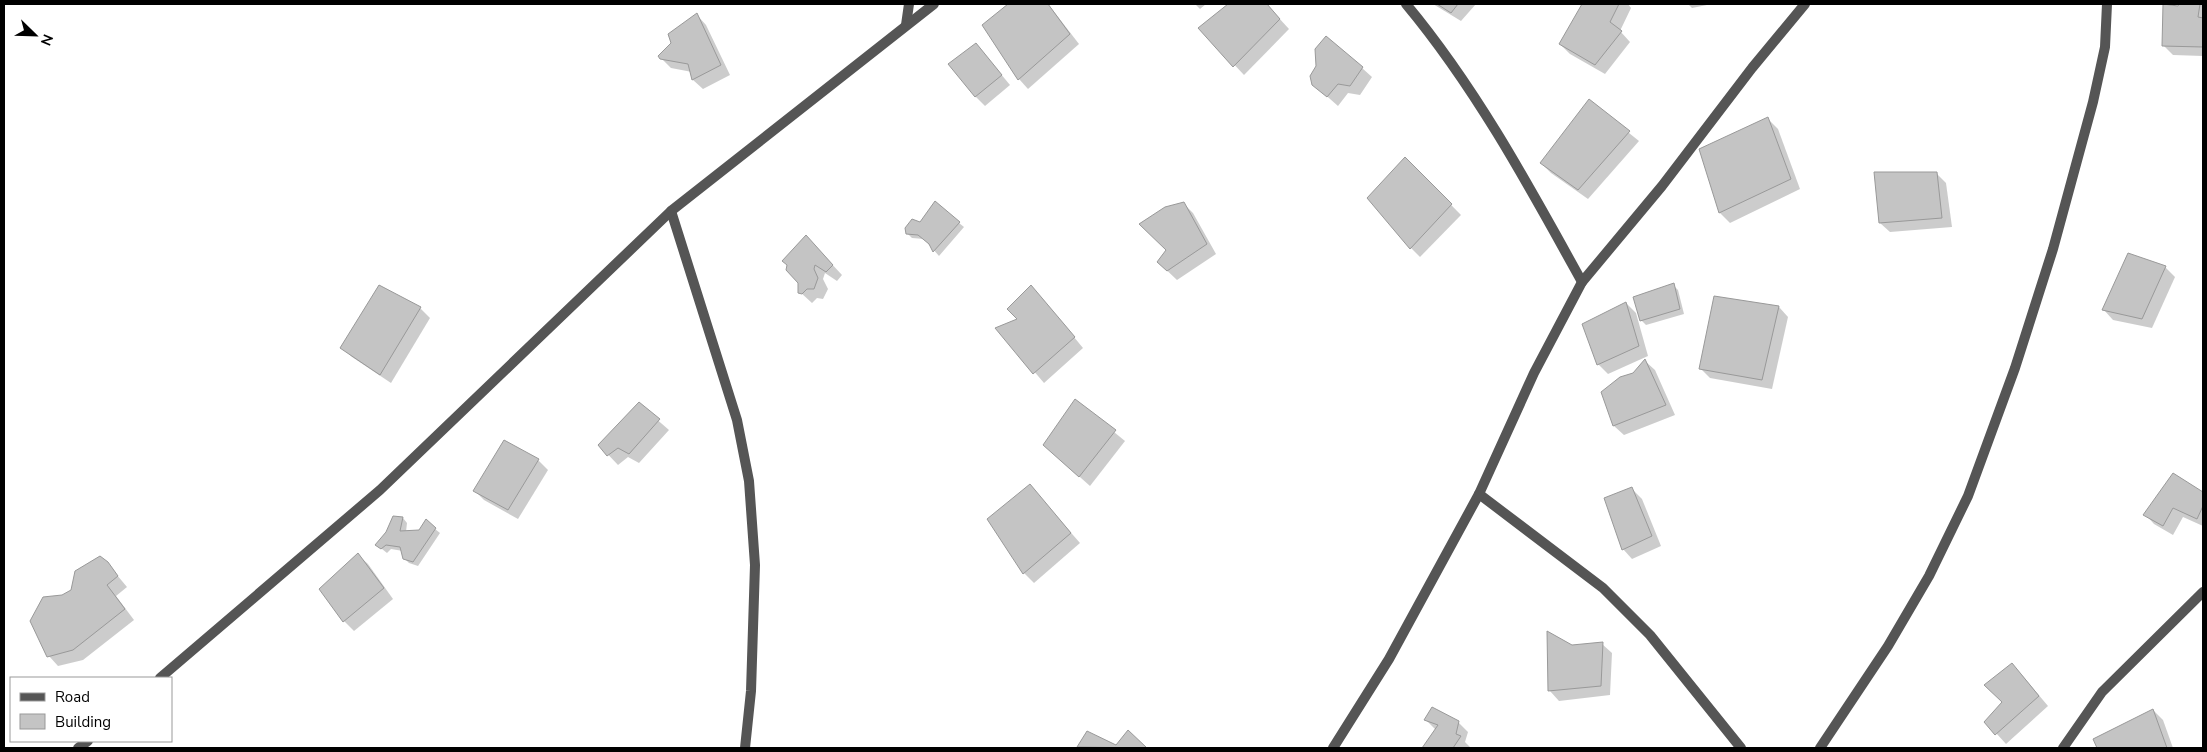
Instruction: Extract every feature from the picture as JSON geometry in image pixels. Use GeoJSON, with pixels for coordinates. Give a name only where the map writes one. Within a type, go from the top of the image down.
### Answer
{"type":"FeatureCollection","features":[{"type":"Feature","properties":{"kind":"street"},"geometry":{"type":"LineString","coordinates":[[906,25],[910,4]]}},
{"type":"Feature","properties":{"kind":"street"},"geometry":{"type":"LineString","coordinates":[[161,677],[380,490],[671,211],[934,4]]}},
{"type":"Feature","properties":{"kind":"street"},"geometry":{"type":"LineString","coordinates":[[1406,4],[1424,26],[1480,106],[1532,192],[1582,282]]}},
{"type":"Feature","properties":{"kind":"street"},"geometry":{"type":"LineString","coordinates":[[1334,748],[1389,659],[1479,494],[1534,373],[1582,282],[1662,186],[1752,68],[1805,4]]}},
{"type":"Feature","properties":{"kind":"street"},"geometry":{"type":"LineString","coordinates":[[1820,748],[1888,646],[1930,576],[1968,496],[2015,368],[2053,249],[2093,102],[2104,47],[2106,4]]}},
{"type":"Feature","properties":{"kind":"street"},"geometry":{"type":"LineString","coordinates":[[671,211],[737,420],[749,481],[755,565],[751,692],[746,748]]}},
{"type":"Feature","properties":{"kind":"street"},"geometry":{"type":"LineString","coordinates":[[1479,494],[1603,588],[1650,635],[1741,748]]}},
{"type":"Feature","properties":{"kind":"street"},"geometry":{"type":"LineString","coordinates":[[2063,748],[2102,692],[2203,592]]}},
{"type":"Feature","properties":{"kind":"building"},"geometry":{"type":"Polygon","coordinates":[[[1008,4],[1048,4],[1070,34],[1018,80],[982,25],[1008,4]]]}},
{"type":"Feature","properties":{"kind":"building"},"geometry":{"type":"Polygon","coordinates":[[[1228,4],[1267,4],[1280,19],[1233,67],[1198,28],[1228,4]]]}},
{"type":"Feature","properties":{"kind":"building"},"geometry":{"type":"Polygon","coordinates":[[[1437,4],[1458,4],[1451,13],[1437,4]]]}},
{"type":"Feature","properties":{"kind":"building"},"geometry":{"type":"Polygon","coordinates":[[[1582,4],[1619,4],[1610,22],[1622,31],[1595,65],[1559,44],[1582,4]]]}},
{"type":"Feature","properties":{"kind":"building"},"geometry":{"type":"Polygon","coordinates":[[[2163,4],[2178,6],[2179,4],[2200,4],[2198,17],[2203,18],[2203,47],[2162,46],[2163,4]]]}},
{"type":"Feature","properties":{"kind":"building"},"geometry":{"type":"Polygon","coordinates":[[[697,13],[721,65],[692,80],[688,64],[660,59],[658,56],[671,43],[668,34],[697,13]]]}},
{"type":"Feature","properties":{"kind":"building"},"geometry":{"type":"Polygon","coordinates":[[[1326,36],[1363,67],[1350,86],[1338,84],[1327,97],[1312,85],[1310,76],[1316,66],[1315,49],[1326,36]]]}},
{"type":"Feature","properties":{"kind":"building"},"geometry":{"type":"Polygon","coordinates":[[[976,43],[1002,75],[975,97],[948,64],[976,43]]]}},
{"type":"Feature","properties":{"kind":"building"},"geometry":{"type":"Polygon","coordinates":[[[1589,99],[1630,131],[1578,190],[1540,163],[1589,99]]]}},
{"type":"Feature","properties":{"kind":"building"},"geometry":{"type":"Polygon","coordinates":[[[1768,117],[1791,179],[1719,213],[1699,149],[1768,117]]]}},
{"type":"Feature","properties":{"kind":"building"},"geometry":{"type":"Polygon","coordinates":[[[1405,157],[1452,204],[1410,249],[1367,198],[1405,157]]]}},
{"type":"Feature","properties":{"kind":"building"},"geometry":{"type":"Polygon","coordinates":[[[1874,172],[1937,172],[1942,218],[1879,223],[1874,172]]]}},
{"type":"Feature","properties":{"kind":"building"},"geometry":{"type":"Polygon","coordinates":[[[935,201],[960,222],[933,252],[929,244],[918,235],[906,234],[905,228],[912,219],[920,222],[935,201]]]}},
{"type":"Feature","properties":{"kind":"building"},"geometry":{"type":"Polygon","coordinates":[[[1184,202],[1207,244],[1167,271],[1157,262],[1166,250],[1139,224],[1165,207],[1184,202]]]}},
{"type":"Feature","properties":{"kind":"building"},"geometry":{"type":"Polygon","coordinates":[[[806,235],[833,265],[826,272],[815,265],[814,269],[818,278],[814,289],[807,289],[802,294],[798,293],[798,283],[786,270],[787,265],[782,261],[806,235]]]}},
{"type":"Feature","properties":{"kind":"building"},"geometry":{"type":"Polygon","coordinates":[[[2128,253],[2166,266],[2142,319],[2102,310],[2128,253]]]}},
{"type":"Feature","properties":{"kind":"building"},"geometry":{"type":"Polygon","coordinates":[[[1674,283],[1680,309],[1640,321],[1633,297],[1674,283]]]}},
{"type":"Feature","properties":{"kind":"building"},"geometry":{"type":"Polygon","coordinates":[[[379,285],[421,307],[380,375],[340,348],[379,285]]]}},
{"type":"Feature","properties":{"kind":"building"},"geometry":{"type":"Polygon","coordinates":[[[1031,285],[1075,337],[1033,374],[995,328],[1017,319],[1007,309],[1031,285]]]}},
{"type":"Feature","properties":{"kind":"building"},"geometry":{"type":"Polygon","coordinates":[[[1714,296],[1779,306],[1762,380],[1699,369],[1714,296]]]}},
{"type":"Feature","properties":{"kind":"building"},"geometry":{"type":"Polygon","coordinates":[[[1626,302],[1639,346],[1597,365],[1582,324],[1626,302]]]}},
{"type":"Feature","properties":{"kind":"building"},"geometry":{"type":"Polygon","coordinates":[[[1645,359],[1666,405],[1613,426],[1601,392],[1620,377],[1633,373],[1645,359]]]}},
{"type":"Feature","properties":{"kind":"building"},"geometry":{"type":"Polygon","coordinates":[[[1075,399],[1116,430],[1079,477],[1043,445],[1075,399]]]}},
{"type":"Feature","properties":{"kind":"building"},"geometry":{"type":"Polygon","coordinates":[[[639,402],[660,419],[629,454],[618,448],[607,456],[598,445],[639,402]]]}},
{"type":"Feature","properties":{"kind":"building"},"geometry":{"type":"Polygon","coordinates":[[[504,440],[539,459],[508,510],[473,491],[504,440]]]}},
{"type":"Feature","properties":{"kind":"building"},"geometry":{"type":"Polygon","coordinates":[[[2173,473],[2203,492],[2203,506],[2197,519],[2173,508],[2163,526],[2143,515],[2173,473]]]}},
{"type":"Feature","properties":{"kind":"building"},"geometry":{"type":"Polygon","coordinates":[[[1030,484],[1071,533],[1023,574],[987,519],[1030,484]]]}},
{"type":"Feature","properties":{"kind":"building"},"geometry":{"type":"Polygon","coordinates":[[[1632,487],[1652,536],[1622,550],[1604,498],[1632,487]]]}},
{"type":"Feature","properties":{"kind":"building"},"geometry":{"type":"Polygon","coordinates":[[[393,516],[403,517],[400,531],[419,530],[426,519],[436,528],[413,562],[403,559],[400,547],[386,545],[381,549],[375,545],[386,532],[393,516]]]}},
{"type":"Feature","properties":{"kind":"building"},"geometry":{"type":"Polygon","coordinates":[[[358,553],[384,588],[343,622],[319,589],[358,553]]]}},
{"type":"Feature","properties":{"kind":"building"},"geometry":{"type":"Polygon","coordinates":[[[100,556],[108,562],[118,576],[107,585],[125,609],[73,650],[47,657],[30,621],[43,597],[62,595],[71,590],[75,571],[100,556]]]}},
{"type":"Feature","properties":{"kind":"building"},"geometry":{"type":"Polygon","coordinates":[[[1547,631],[1572,645],[1603,642],[1601,686],[1548,691],[1547,631]]]}},
{"type":"Feature","properties":{"kind":"building"},"geometry":{"type":"Polygon","coordinates":[[[2012,663],[2039,696],[1995,735],[1984,722],[2002,702],[1984,685],[2012,663]]]}},
{"type":"Feature","properties":{"kind":"building"},"geometry":{"type":"Polygon","coordinates":[[[1432,707],[1459,721],[1456,734],[1461,736],[1453,748],[1422,748],[1438,725],[1424,720],[1432,707]]]}},
{"type":"Feature","properties":{"kind":"building"},"geometry":{"type":"Polygon","coordinates":[[[2153,709],[2167,748],[2097,748],[2093,739],[2153,709]]]}},
{"type":"Feature","properties":{"kind":"building"},"geometry":{"type":"Polygon","coordinates":[[[1128,730],[1147,748],[1077,747],[1087,731],[1116,745],[1128,730]]]}}]}
